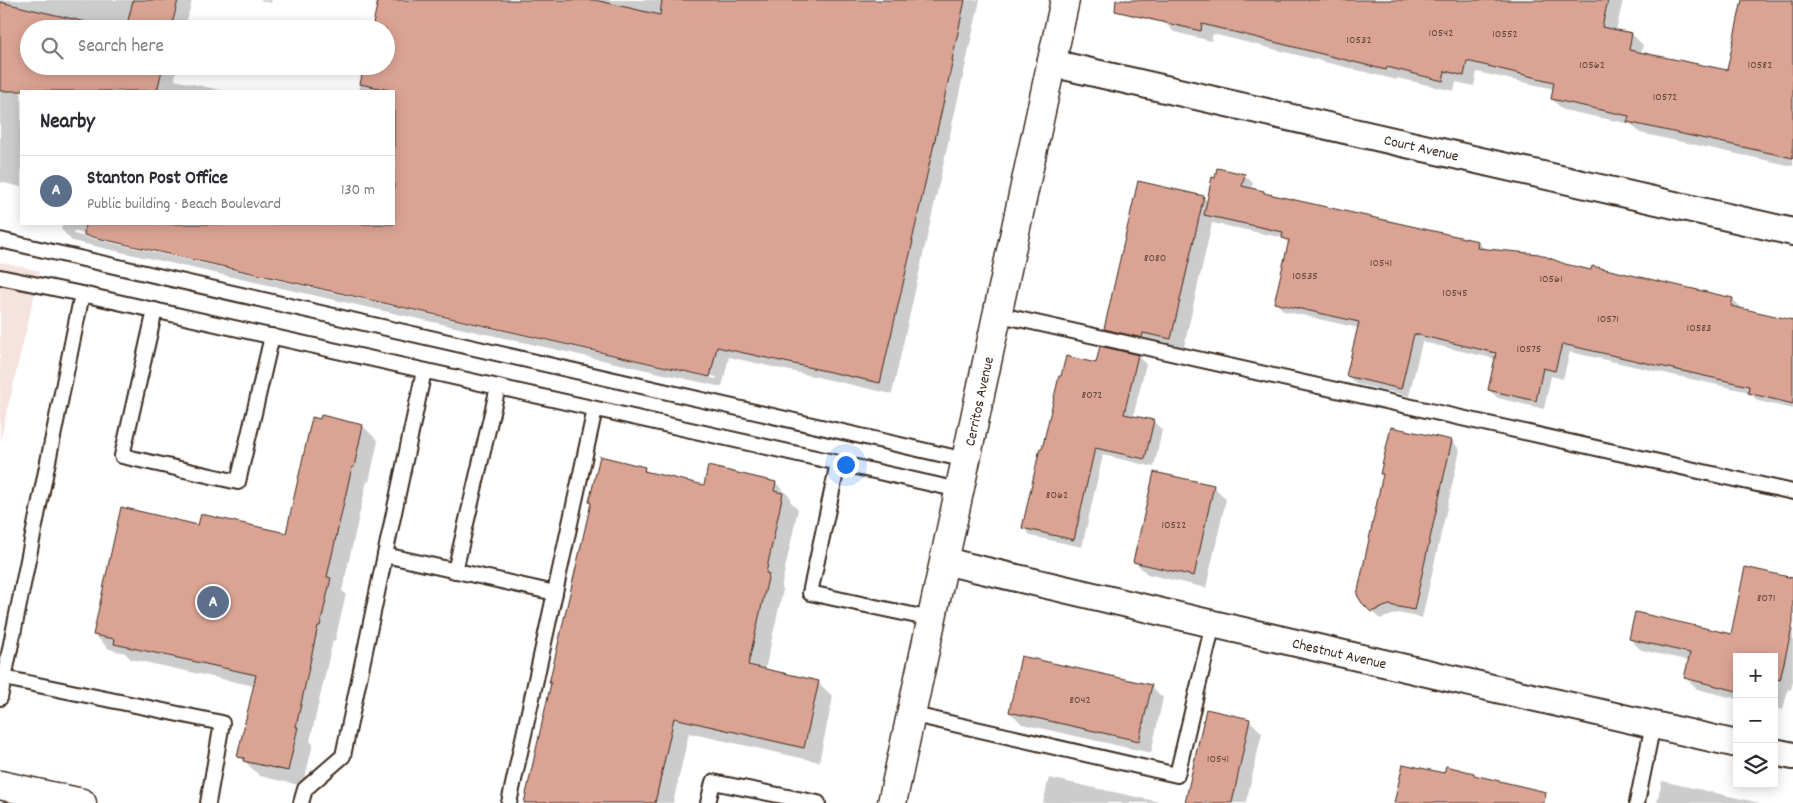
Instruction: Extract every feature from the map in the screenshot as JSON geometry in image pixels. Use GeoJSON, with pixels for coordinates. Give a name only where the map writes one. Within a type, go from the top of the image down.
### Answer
{"type":"FeatureCollection","features":[{"type":"Feature","properties":{"kind":"street","name":"Cerritos Avenue"},"geometry":{"type":"LineString","coordinates":[[892,803],[1065,0]]}},
{"type":"Feature","properties":{"kind":"street","name":"Court Avenue"},"geometry":{"type":"LineString","coordinates":[[1051,63],[1793,232]]}},
{"type":"Feature","properties":{"kind":"street","name":"Chestnut Avenue"},"geometry":{"type":"LineString","coordinates":[[944,561],[1733,743]]}},
{"type":"Feature","properties":{"kind":"street"},"geometry":{"type":"LineString","coordinates":[[1778,753],[1793,756]]}},
{"type":"Feature","properties":{"kind":"street"},"geometry":{"type":"LineString","coordinates":[[0,785],[82,803]]}},
{"type":"Feature","properties":{"kind":"lane"},"geometry":{"type":"LineString","coordinates":[[0,240],[966,460]]}},
{"type":"Feature","properties":{"kind":"lane"},"geometry":{"type":"LineString","coordinates":[[0,277],[959,490]]}},
{"type":"Feature","properties":{"kind":"lane"},"geometry":{"type":"LineString","coordinates":[[0,698],[82,294]]}},
{"type":"Feature","properties":{"kind":"lane"},"geometry":{"type":"LineString","coordinates":[[155,310],[122,456],[238,482],[272,336]]}},
{"type":"Feature","properties":{"kind":"lane"},"geometry":{"type":"LineString","coordinates":[[996,314],[1793,492]]}},
{"type":"Feature","properties":{"kind":"lane"},"geometry":{"type":"LineString","coordinates":[[301,803],[305,789],[343,756],[424,370]]}},
{"type":"Feature","properties":{"kind":"lane"},"geometry":{"type":"LineString","coordinates":[[455,571],[498,387]]}},
{"type":"Feature","properties":{"kind":"lane"},"geometry":{"type":"LineString","coordinates":[[509,803],[595,409]]}},
{"type":"Feature","properties":{"kind":"lane"},"geometry":{"type":"LineString","coordinates":[[838,463],[810,593],[931,619]]}},
{"type":"Feature","properties":{"kind":"lane"},"geometry":{"type":"LineString","coordinates":[[385,555],[555,593]]}},
{"type":"Feature","properties":{"kind":"lane"},"geometry":{"type":"LineString","coordinates":[[910,714],[1177,775],[1212,624]]}},
{"type":"Feature","properties":{"kind":"lane"},"geometry":{"type":"LineString","coordinates":[[4,678],[222,723],[208,803]]}},
{"type":"Feature","properties":{"kind":"lane"},"geometry":{"type":"LineString","coordinates":[[1637,803],[1653,724]]}},
{"type":"Feature","properties":{"kind":"lane"},"geometry":{"type":"LineString","coordinates":[[708,803],[713,782],[818,803]]}},
{"type":"Feature","properties":{"kind":"shaded area"},"geometry":{"type":"Polygon","coordinates":[[[0,262],[40,271],[0,441],[0,262]]]}},
{"type":"Feature","properties":{"kind":"building"},"geometry":{"type":"Polygon","coordinates":[[[133,0],[178,0],[173,20],[128,20],[133,0]]]}},
{"type":"Feature","properties":{"kind":"building"},"geometry":{"type":"Polygon","coordinates":[[[378,0],[595,0],[660,15],[662,0],[965,0],[880,383],[717,347],[710,377],[84,235],[85,225],[395,225],[395,90],[360,84],[362,75],[395,75],[395,20],[374,20],[378,0]]]}},
{"type":"Feature","properties":{"kind":"building"},"geometry":{"type":"Polygon","coordinates":[[[1116,0],[1608,0],[1602,27],[1632,33],[1629,50],[1727,70],[1742,0],[1793,0],[1793,158],[1627,122],[1629,116],[1551,99],[1554,82],[1467,61],[1464,76],[1445,71],[1443,81],[1387,67],[1386,70],[1202,24],[1201,31],[1115,11],[1116,0]]]}},
{"type":"Feature","properties":{"kind":"building"},"geometry":{"type":"Polygon","coordinates":[[[0,2],[77,20],[20,20],[20,75],[161,75],[157,90],[0,91],[0,2]]]}},
{"type":"Feature","properties":{"kind":"building"},"geometry":{"type":"Polygon","coordinates":[[[1217,168],[1245,174],[1242,186],[1264,191],[1264,193],[1478,241],[1477,248],[1539,254],[1565,264],[1591,270],[1592,266],[1733,298],[1731,306],[1793,320],[1793,404],[1748,393],[1749,386],[1562,344],[1555,371],[1543,368],[1536,401],[1488,390],[1496,353],[1414,334],[1401,389],[1346,376],[1359,322],[1274,303],[1289,240],[1282,238],[1283,232],[1204,215],[1212,177],[1215,178],[1217,168]]]}},
{"type":"Feature","properties":{"kind":"building"},"geometry":{"type":"Polygon","coordinates":[[[1138,181],[1204,196],[1171,339],[1143,333],[1142,338],[1104,329],[1138,181]]]}},
{"type":"Feature","properties":{"kind":"building"},"geometry":{"type":"Polygon","coordinates":[[[1100,346],[1138,355],[1124,414],[1154,420],[1145,459],[1095,448],[1074,540],[1022,528],[1040,448],[1042,449],[1059,376],[1061,376],[1066,356],[1096,363],[1100,346]]]}},
{"type":"Feature","properties":{"kind":"building"},"geometry":{"type":"Polygon","coordinates":[[[321,415],[363,425],[327,577],[331,578],[320,626],[318,626],[288,771],[243,761],[244,758],[237,757],[256,675],[114,644],[115,639],[93,635],[121,507],[198,525],[201,514],[286,533],[312,417],[320,419],[321,415]]]}},
{"type":"Feature","properties":{"kind":"building"},"geometry":{"type":"Polygon","coordinates":[[[1391,427],[1452,440],[1414,610],[1389,605],[1371,612],[1357,595],[1391,427]]]}},
{"type":"Feature","properties":{"kind":"building"},"geometry":{"type":"Polygon","coordinates":[[[600,456],[645,467],[644,471],[704,485],[708,466],[776,482],[774,491],[783,493],[766,573],[769,574],[748,665],[819,681],[804,748],[674,718],[655,803],[524,803],[600,456]]]}},
{"type":"Feature","properties":{"kind":"building"},"geometry":{"type":"Polygon","coordinates":[[[1154,472],[1214,485],[1194,576],[1133,562],[1154,472]]]}},
{"type":"Feature","properties":{"kind":"building"},"geometry":{"type":"Polygon","coordinates":[[[1745,567],[1793,578],[1793,623],[1780,680],[1778,679],[1778,653],[1733,653],[1733,690],[1684,678],[1690,653],[1629,639],[1635,612],[1731,634],[1745,567]]]}},
{"type":"Feature","properties":{"kind":"building"},"geometry":{"type":"Polygon","coordinates":[[[1021,656],[1152,685],[1139,741],[1009,712],[1021,656]]]}},
{"type":"Feature","properties":{"kind":"building"},"geometry":{"type":"Polygon","coordinates":[[[1206,709],[1250,719],[1232,803],[1185,803],[1206,709]]]}},
{"type":"Feature","properties":{"kind":"building"},"geometry":{"type":"Polygon","coordinates":[[[1403,764],[1444,773],[1446,766],[1474,773],[1474,775],[1546,792],[1544,803],[1394,803],[1403,764]]]}},
{"type":"Feature","properties":{"kind":"place","name":"Stanton Post Office"},"geometry":{"type":"Point","coordinates":[213,602]}}]}
